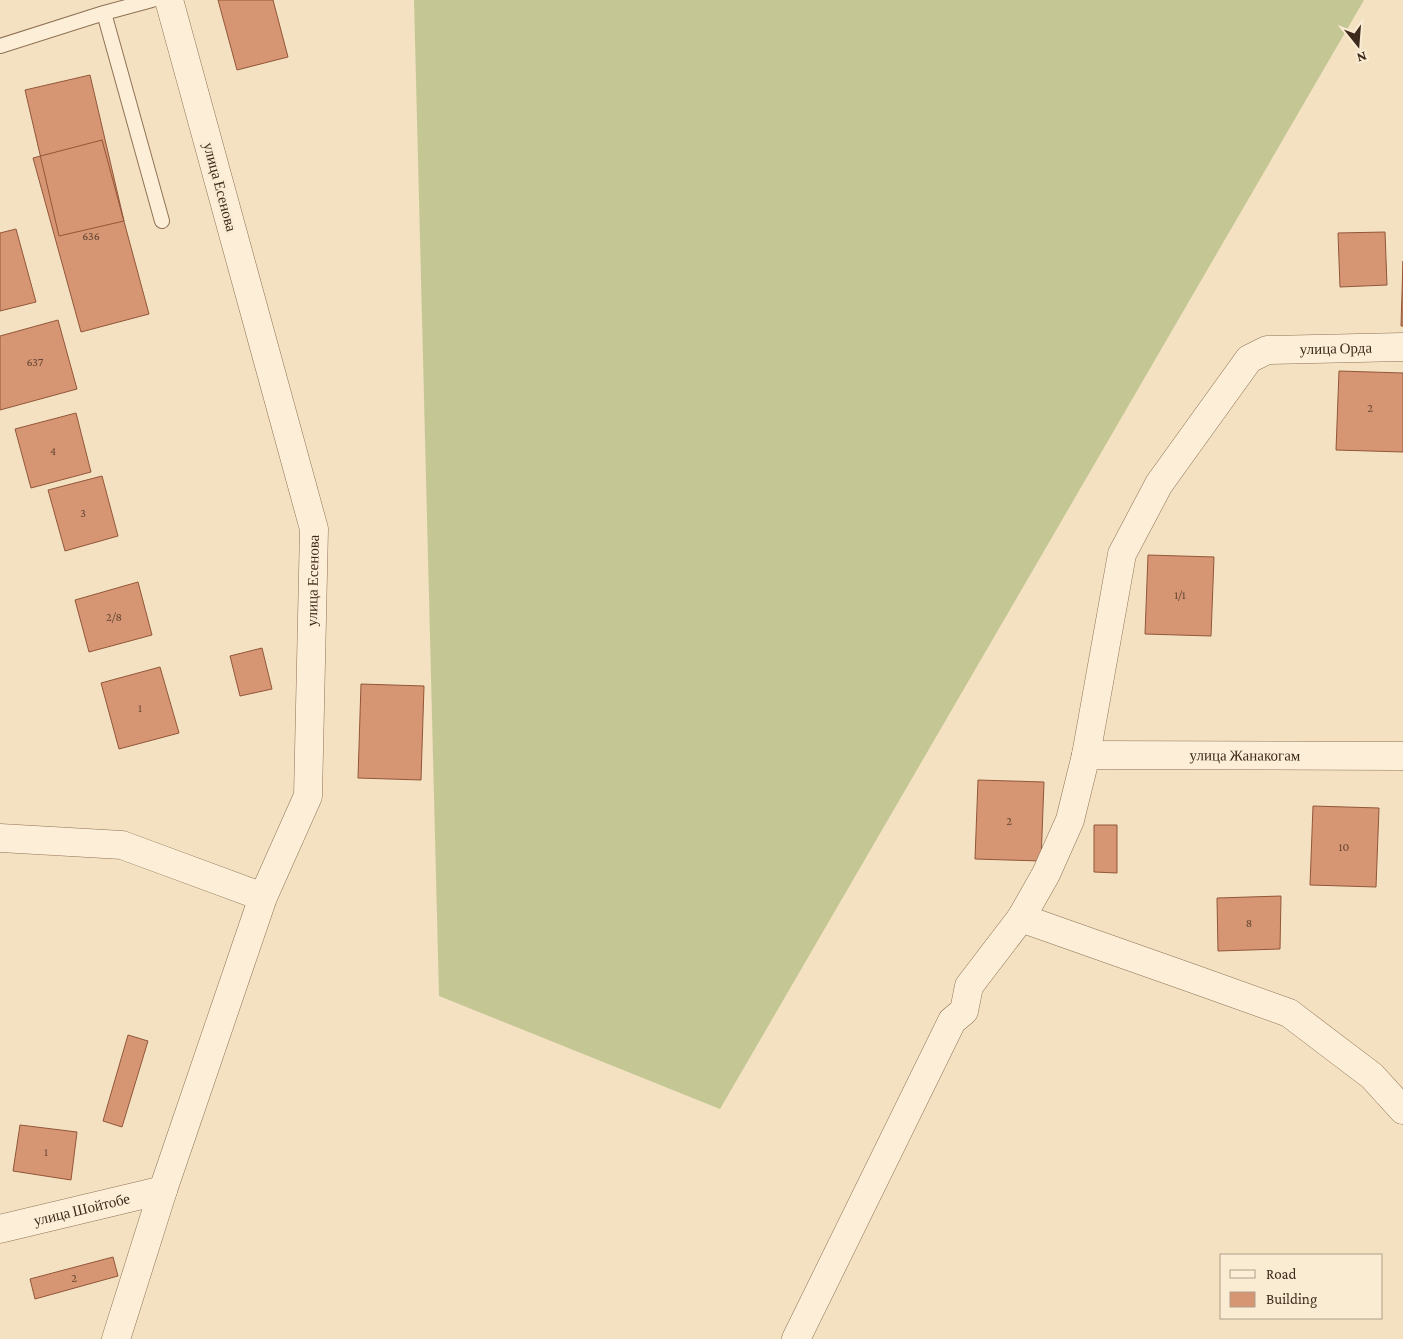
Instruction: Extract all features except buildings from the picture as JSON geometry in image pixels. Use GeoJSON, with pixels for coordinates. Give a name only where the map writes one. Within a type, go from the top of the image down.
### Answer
{"type":"FeatureCollection","features":[{"type":"Feature","properties":{"kind":"street","name":"улица Есенова"},"geometry":{"type":"LineString","coordinates":[[116,1339],[163,1190],[263,897],[308,796],[314,529],[169,0]]}},
{"type":"Feature","properties":{"kind":"street","name":"улица Орда"},"geometry":{"type":"LineString","coordinates":[[1086,755],[1122,554],[1158,484],[1249,359],[1267,350],[1403,347]]}},
{"type":"Feature","properties":{"kind":"street"},"geometry":{"type":"LineString","coordinates":[[796,1339],[952,1021],[964,1011],[969,986],[1021,918],[1046,874],[1070,820],[1086,755]]}},
{"type":"Feature","properties":{"kind":"street","name":"улица Жанакогам"},"geometry":{"type":"LineString","coordinates":[[1086,755],[1403,756]]}},
{"type":"Feature","properties":{"kind":"street"},"geometry":{"type":"LineString","coordinates":[[0,838],[122,845],[263,897]]}},
{"type":"Feature","properties":{"kind":"street"},"geometry":{"type":"LineString","coordinates":[[1021,918],[1289,1013],[1372,1076],[1403,1110]]}},
{"type":"Feature","properties":{"kind":"street","name":"улица Шойтобе"},"geometry":{"type":"LineString","coordinates":[[0,1229],[163,1190]]}},
{"type":"Feature","properties":{"kind":"lane"},"geometry":{"type":"LineString","coordinates":[[0,46],[152,0]]}},
{"type":"Feature","properties":{"kind":"lane"},"geometry":{"type":"LineString","coordinates":[[104,13],[162,221]]}},
{"type":"Feature","properties":{"kind":"green space"},"geometry":{"type":"Polygon","coordinates":[[[414,0],[1364,0],[720,1109],[439,996],[414,0]]]}}]}
